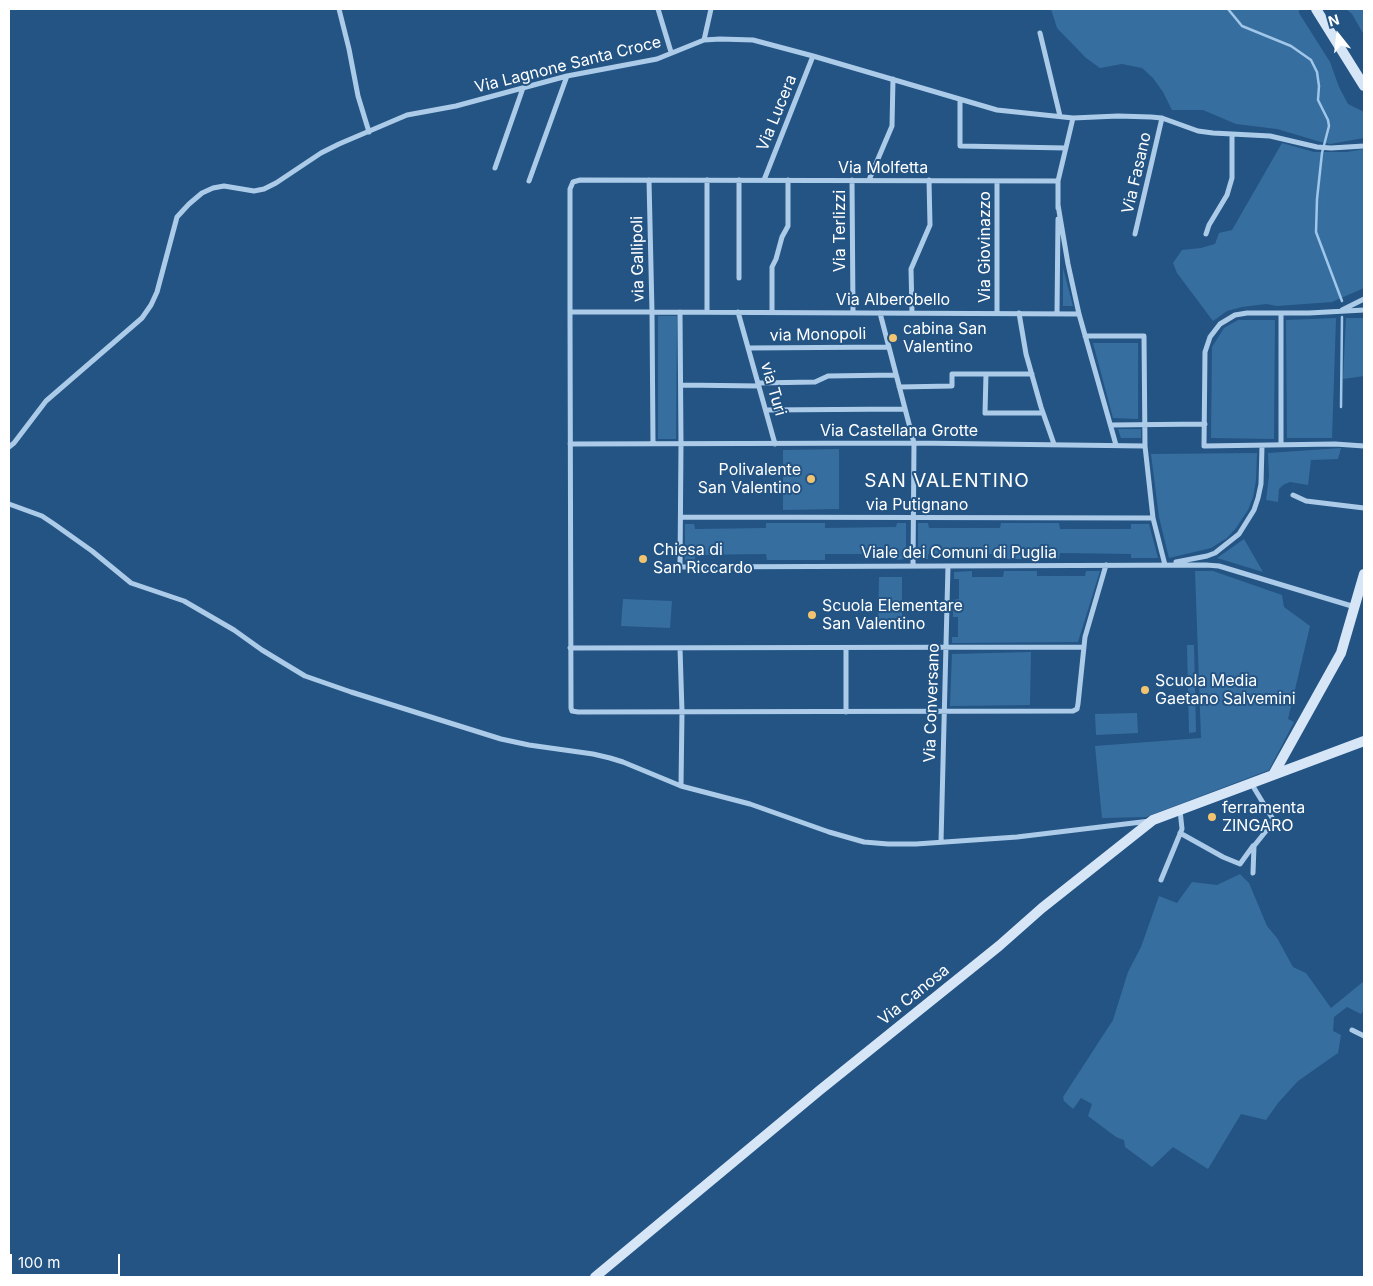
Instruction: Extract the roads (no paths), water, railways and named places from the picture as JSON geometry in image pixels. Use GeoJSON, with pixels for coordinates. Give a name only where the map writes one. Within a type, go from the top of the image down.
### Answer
{"type":"FeatureCollection","features":[{"type":"Feature","properties":{"kind":"main road"},"geometry":{"type":"LineString","coordinates":[[1316,9],[1364,86]]}},
{"type":"Feature","properties":{"kind":"main road"},"geometry":{"type":"LineString","coordinates":[[1273,775],[1341,653],[1364,574]]}},
{"type":"Feature","properties":{"kind":"main road","name":"Via Canosa"},"geometry":{"type":"LineString","coordinates":[[595,1277],[820,1090],[1152,820],[1364,741]]}},
{"type":"Feature","properties":{"kind":"street"},"geometry":{"type":"LineString","coordinates":[[339,9],[358,96],[369,132]]}},
{"type":"Feature","properties":{"kind":"street"},"geometry":{"type":"LineString","coordinates":[[658,9],[671,52]]}},
{"type":"Feature","properties":{"kind":"street"},"geometry":{"type":"LineString","coordinates":[[704,40],[711,9]]}},
{"type":"Feature","properties":{"kind":"street"},"geometry":{"type":"LineString","coordinates":[[1040,33],[1060,116]]}},
{"type":"Feature","properties":{"kind":"street","name":"Via Lagnone Santa Croce"},"geometry":{"type":"LineString","coordinates":[[9,447],[46,401],[142,318],[157,292],[178,217],[202,193],[224,186],[254,191],[264,189],[320,153],[407,115],[456,106],[567,76],[657,59],[704,40],[753,40],[997,110],[1073,118],[1118,116],[1162,118],[1198,131],[1232,135],[1270,136],[1317,147],[1364,146]]}},
{"type":"Feature","properties":{"kind":"street","name":"Via Lucera"},"geometry":{"type":"LineString","coordinates":[[764,180],[813,56]]}},
{"type":"Feature","properties":{"kind":"street"},"geometry":{"type":"LineString","coordinates":[[529,181],[567,76]]}},
{"type":"Feature","properties":{"kind":"street"},"geometry":{"type":"LineString","coordinates":[[869,180],[892,126],[893,79]]}},
{"type":"Feature","properties":{"kind":"street"},"geometry":{"type":"LineString","coordinates":[[495,168],[523,88]]}},
{"type":"Feature","properties":{"kind":"street"},"geometry":{"type":"LineString","coordinates":[[960,100],[960,146],[1066,148]]}},
{"type":"Feature","properties":{"kind":"street"},"geometry":{"type":"LineString","coordinates":[[1057,313],[1058,182],[1073,118]]}},
{"type":"Feature","properties":{"kind":"street","name":"Via Fasano"},"geometry":{"type":"LineString","coordinates":[[1135,234],[1162,118]]}},
{"type":"Feature","properties":{"kind":"street"},"geometry":{"type":"LineString","coordinates":[[1206,234],[1209,225],[1227,195],[1232,178],[1232,135]]}},
{"type":"Feature","properties":{"kind":"street"},"geometry":{"type":"LineString","coordinates":[[708,312],[707,180],[580,180],[573,182],[570,189],[570,648],[572,711],[1073,712],[1078,704],[1083,647],[1106,564]]}},
{"type":"Feature","properties":{"kind":"street","name":"via Gallipoli"},"geometry":{"type":"LineString","coordinates":[[649,180],[652,312],[708,312]]}},
{"type":"Feature","properties":{"kind":"street","name":"Via Molfetta"},"geometry":{"type":"LineString","coordinates":[[707,180],[1058,182]]}},
{"type":"Feature","properties":{"kind":"street"},"geometry":{"type":"LineString","coordinates":[[739,180],[739,278]]}},
{"type":"Feature","properties":{"kind":"street"},"geometry":{"type":"LineString","coordinates":[[772,312],[772,267],[782,236],[788,226],[788,180]]}},
{"type":"Feature","properties":{"kind":"street","name":"Via Terlizzi"},"geometry":{"type":"LineString","coordinates":[[852,180],[853,312]]}},
{"type":"Feature","properties":{"kind":"street"},"geometry":{"type":"LineString","coordinates":[[912,313],[912,269],[930,225],[929,180]]}},
{"type":"Feature","properties":{"kind":"street","name":"Via Giovinazzo"},"geometry":{"type":"LineString","coordinates":[[997,181],[997,313]]}},
{"type":"Feature","properties":{"kind":"street"},"geometry":{"type":"LineString","coordinates":[[1058,205],[1078,314],[1116,445]]}},
{"type":"Feature","properties":{"kind":"street"},"geometry":{"type":"LineString","coordinates":[[1339,311],[1364,299]]}},
{"type":"Feature","properties":{"kind":"street"},"geometry":{"type":"LineString","coordinates":[[1364,310],[1247,313],[1235,315],[1224,320],[1213,332],[1205,352],[1204,446],[1335,444],[1364,446]]}},
{"type":"Feature","properties":{"kind":"street"},"geometry":{"type":"LineString","coordinates":[[570,312],[652,312],[653,444],[570,444]]}},
{"type":"Feature","properties":{"kind":"street","name":"Viale dei Comuni di Puglia"},"geometry":{"type":"LineString","coordinates":[[680,312],[680,567],[1106,564],[1219,566],[1355,607]]}},
{"type":"Feature","properties":{"kind":"street","name":"Via Alberobello"},"geometry":{"type":"LineString","coordinates":[[708,312],[1078,314]]}},
{"type":"Feature","properties":{"kind":"street","name":"via Turi"},"geometry":{"type":"LineString","coordinates":[[738,312],[775,444]]}},
{"type":"Feature","properties":{"kind":"street"},"geometry":{"type":"LineString","coordinates":[[880,312],[914,443],[912,566]]}},
{"type":"Feature","properties":{"kind":"street"},"geometry":{"type":"LineString","coordinates":[[1019,313],[1026,354],[1054,444]]}},
{"type":"Feature","properties":{"kind":"street"},"geometry":{"type":"LineString","coordinates":[[1280,313],[1281,445]]}},
{"type":"Feature","properties":{"kind":"street"},"geometry":{"type":"LineString","coordinates":[[1085,336],[1144,336],[1145,446],[1153,518],[1165,565],[1215,553],[1239,534],[1251,516],[1258,498],[1261,484],[1262,446]]}},
{"type":"Feature","properties":{"kind":"street","name":"via Monopoli"},"geometry":{"type":"LineString","coordinates":[[748,348],[889,347]]}},
{"type":"Feature","properties":{"kind":"street"},"geometry":{"type":"LineString","coordinates":[[899,386],[952,386],[952,374],[1032,374]]}},
{"type":"Feature","properties":{"kind":"street"},"geometry":{"type":"LineString","coordinates":[[986,374],[985,413],[1043,413]]}},
{"type":"Feature","properties":{"kind":"street"},"geometry":{"type":"LineString","coordinates":[[681,385],[815,382],[828,376],[896,375]]}},
{"type":"Feature","properties":{"kind":"street"},"geometry":{"type":"LineString","coordinates":[[766,410],[905,409]]}},
{"type":"Feature","properties":{"kind":"street"},"geometry":{"type":"LineString","coordinates":[[1111,424],[1205,424]]}},
{"type":"Feature","properties":{"kind":"street","name":"Via Castellana Grotte"},"geometry":{"type":"LineString","coordinates":[[653,444],[914,443],[1145,446]]}},
{"type":"Feature","properties":{"kind":"street"},"geometry":{"type":"LineString","coordinates":[[1293,495],[1306,501],[1364,508]]}},
{"type":"Feature","properties":{"kind":"street"},"geometry":{"type":"LineString","coordinates":[[9,504],[28,510],[48,520],[92,551],[130,583],[184,601],[234,630],[262,650],[305,676],[501,739],[610,758],[681,786],[750,804],[829,832],[864,842],[888,844],[1017,837],[1152,820]]}},
{"type":"Feature","properties":{"kind":"street","name":"via Putignano"},"geometry":{"type":"LineString","coordinates":[[680,517],[1153,518]]}},
{"type":"Feature","properties":{"kind":"street","name":"Via Conversano"},"geometry":{"type":"LineString","coordinates":[[941,842],[948,566]]}},
{"type":"Feature","properties":{"kind":"street"},"geometry":{"type":"LineString","coordinates":[[570,648],[1083,647]]}},
{"type":"Feature","properties":{"kind":"street"},"geometry":{"type":"LineString","coordinates":[[680,648],[682,712],[681,786]]}},
{"type":"Feature","properties":{"kind":"street"},"geometry":{"type":"LineString","coordinates":[[846,648],[846,712]]}},
{"type":"Feature","properties":{"kind":"street"},"geometry":{"type":"LineString","coordinates":[[1180,833],[1223,857],[1240,864],[1274,822],[1250,784]]}},
{"type":"Feature","properties":{"kind":"street"},"geometry":{"type":"LineString","coordinates":[[1161,880],[1182,829],[1180,810]]}},
{"type":"Feature","properties":{"kind":"street"},"geometry":{"type":"LineString","coordinates":[[1253,873],[1254,846]]}},
{"type":"Feature","properties":{"kind":"street"},"geometry":{"type":"LineString","coordinates":[[1352,1030],[1364,1036]]}},
{"type":"Feature","properties":{"kind":"waterway"},"geometry":{"type":"LineString","coordinates":[[1228,9],[1242,26],[1291,46],[1311,60],[1317,72],[1318,100],[1329,126],[1322,153],[1317,199],[1316,232],[1342,301]]}},
{"type":"Feature","properties":{"kind":"waterway"},"geometry":{"type":"LineString","coordinates":[[1341,407],[1342,317]]}},
{"type":"Feature","properties":{"kind":"place","name":"cabina San Valentino"},"geometry":{"type":"Point","coordinates":[893,338]}},
{"type":"Feature","properties":{"kind":"place","name":"Polivalente San Valentino"},"geometry":{"type":"Point","coordinates":[811,479]}},
{"type":"Feature","properties":{"kind":"place","name":"Chiesa di San Riccardo"},"geometry":{"type":"Point","coordinates":[643,559]}},
{"type":"Feature","properties":{"kind":"place","name":"Scuola Elementare San Valentino"},"geometry":{"type":"Point","coordinates":[812,615]}},
{"type":"Feature","properties":{"kind":"place","name":"Scuola Media Gaetano Salvemini"},"geometry":{"type":"Point","coordinates":[1145,690]}},
{"type":"Feature","properties":{"kind":"place","name":"ferramenta ZINGARO"},"geometry":{"type":"Point","coordinates":[1212,817]}},
{"type":"Feature","properties":{"kind":"district","name":"SAN VALENTINO"},"geometry":{"type":"Point","coordinates":[947,481]}}]}
